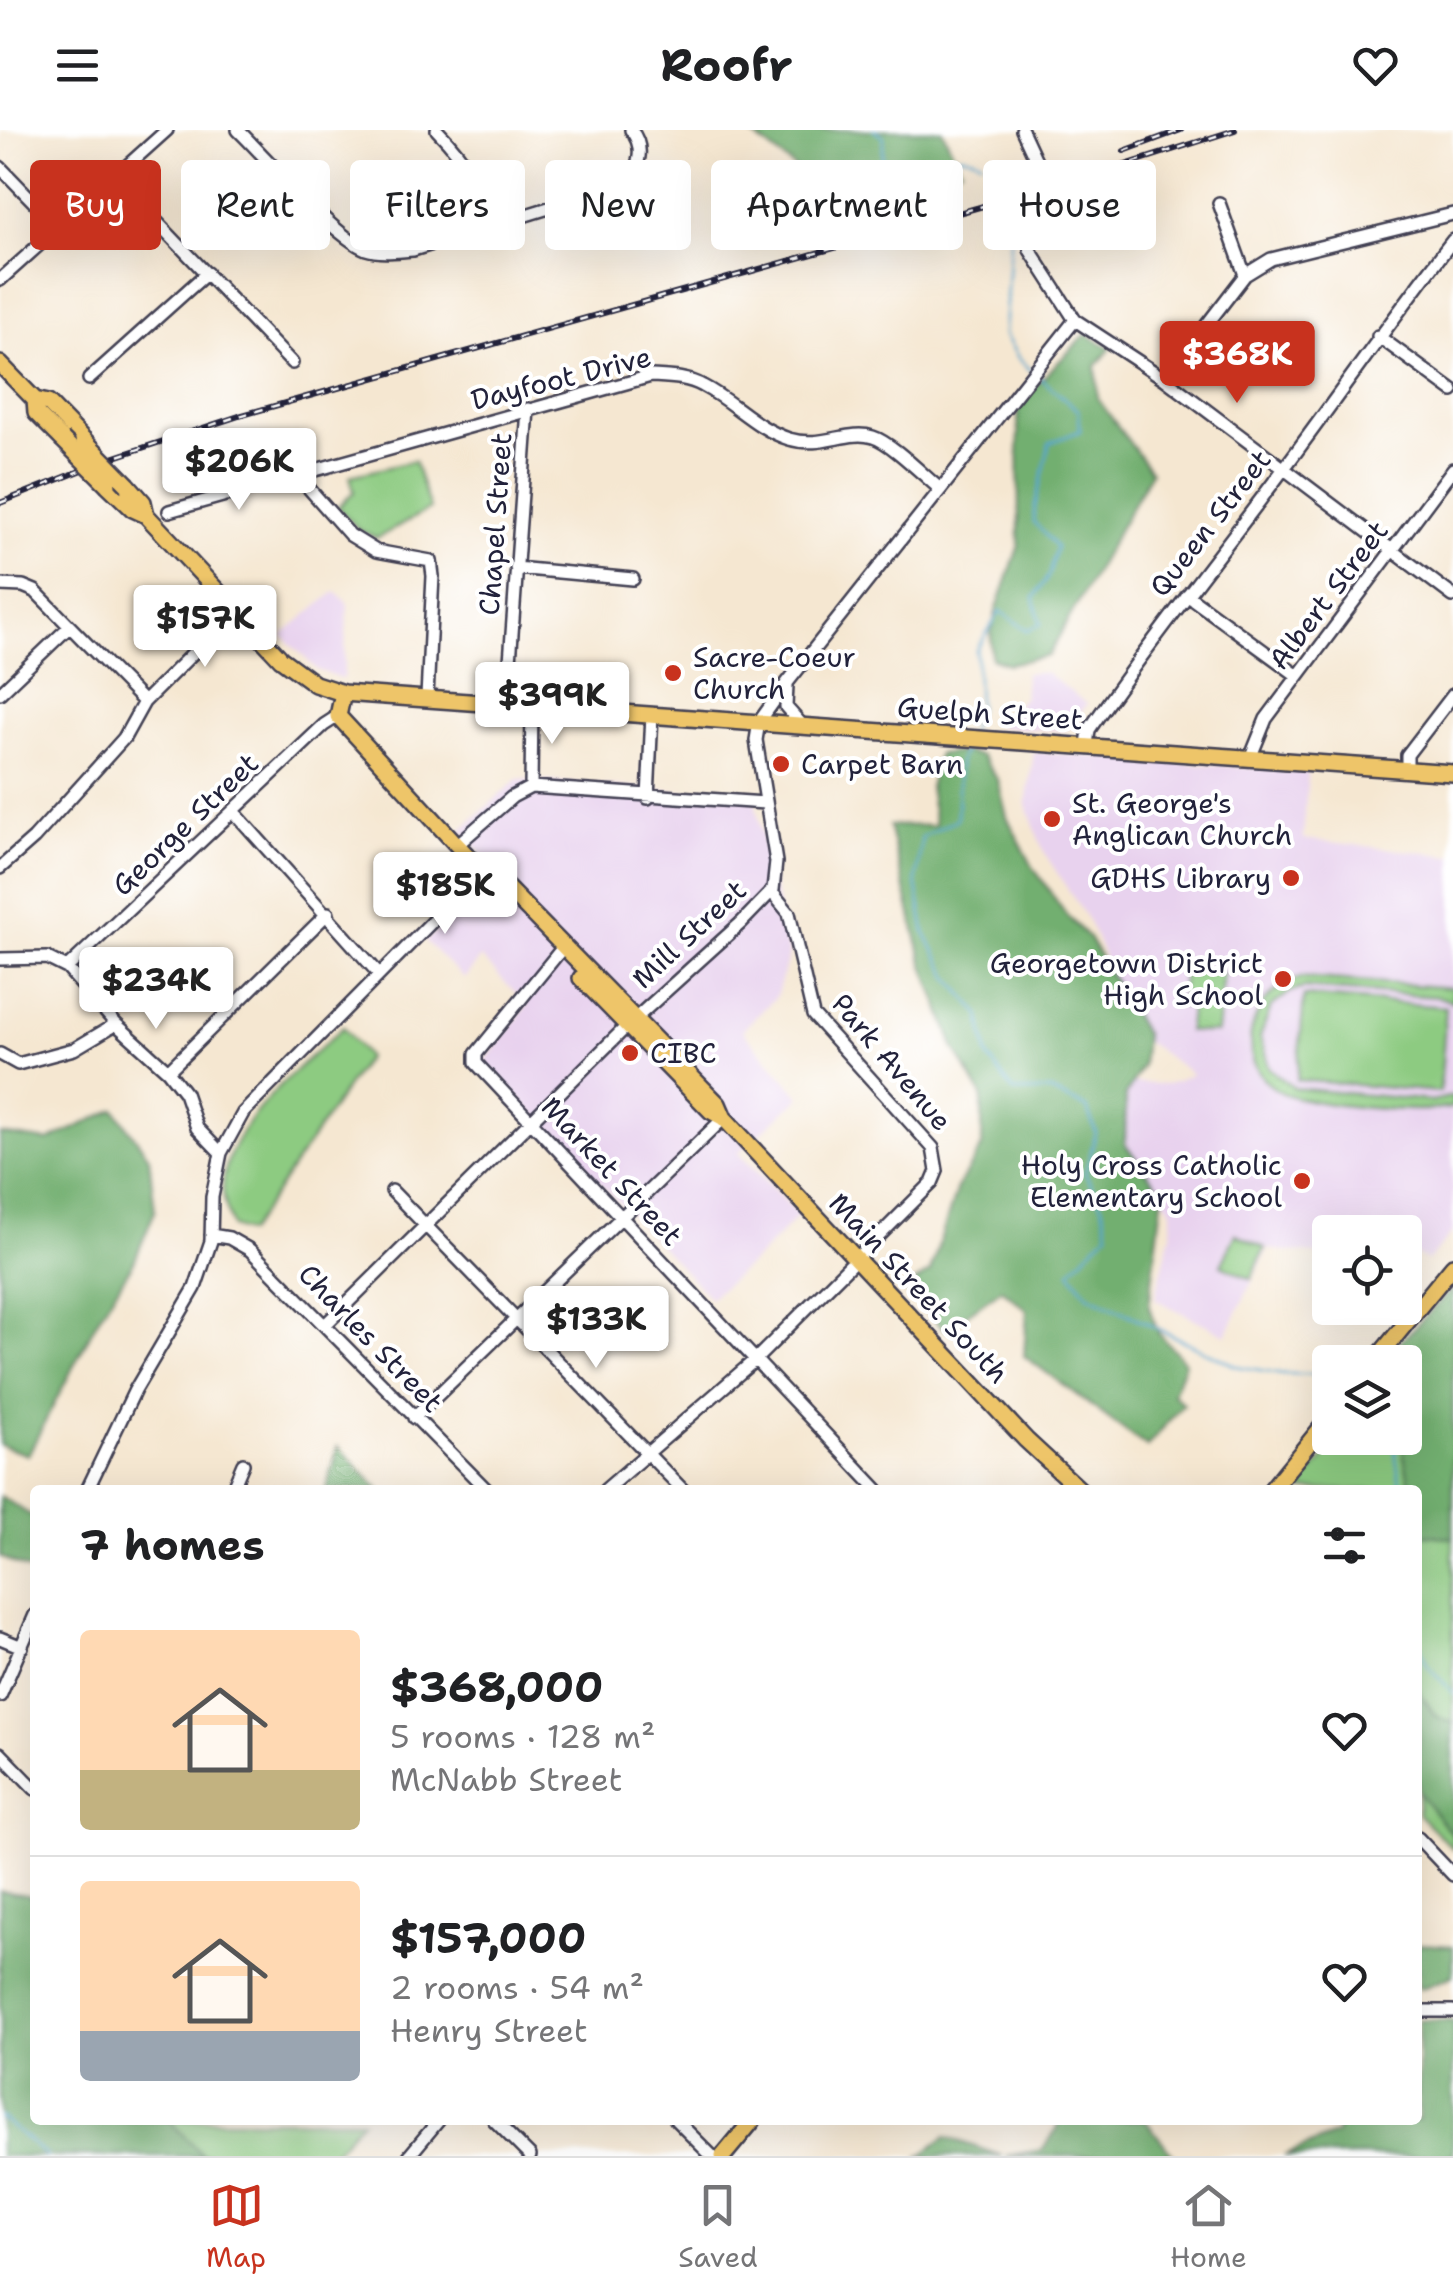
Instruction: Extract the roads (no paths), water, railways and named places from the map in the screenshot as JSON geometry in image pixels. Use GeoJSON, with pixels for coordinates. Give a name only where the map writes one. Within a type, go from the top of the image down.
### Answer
{"type":"FeatureCollection","features":[{"type":"Feature","properties":{"kind":"main road"},"geometry":{"type":"LineString","coordinates":[[0,364],[35,400],[48,403],[128,485],[143,502],[146,515]]}},
{"type":"Feature","properties":{"kind":"main road"},"geometry":{"type":"LineString","coordinates":[[35,400],[36,413],[133,510],[146,515],[281,659],[300,674],[344,693],[338,716]]}},
{"type":"Feature","properties":{"kind":"main road","name":"Guelph Street"},"geometry":{"type":"LineString","coordinates":[[344,693],[1453,772]]}},
{"type":"Feature","properties":{"kind":"main road","name":"Main Street South"},"geometry":{"type":"LineString","coordinates":[[338,716],[456,845],[482,870],[496,877],[630,1023],[718,1104],[724,1118],[1026,1440],[1075,1485]]}},
{"type":"Feature","properties":{"kind":"main road"},"geometry":{"type":"LineString","coordinates":[[1388,1345],[1453,1266]]}},
{"type":"Feature","properties":{"kind":"main road"},"geometry":{"type":"LineString","coordinates":[[1275,1485],[1312,1439]]}},
{"type":"Feature","properties":{"kind":"main road"},"geometry":{"type":"LineString","coordinates":[[723,2156],[749,2125]]}},
{"type":"Feature","properties":{"kind":"street"},"geometry":{"type":"LineString","coordinates":[[145,130],[154,141]]}},
{"type":"Feature","properties":{"kind":"street"},"geometry":{"type":"LineString","coordinates":[[133,160],[168,130]]}},
{"type":"Feature","properties":{"kind":"street"},"geometry":{"type":"LineString","coordinates":[[238,130],[350,239]]}},
{"type":"Feature","properties":{"kind":"street"},"geometry":{"type":"LineString","coordinates":[[438,130],[465,160]]}},
{"type":"Feature","properties":{"kind":"street"},"geometry":{"type":"LineString","coordinates":[[525,215],[623,186],[636,173],[638,161],[639,149],[631,130]]}},
{"type":"Feature","properties":{"kind":"street"},"geometry":{"type":"LineString","coordinates":[[1022,130],[1042,171],[1048,198],[1047,212],[1030,236],[1030,250],[1075,320],[1165,379],[1453,596]]}},
{"type":"Feature","properties":{"kind":"street"},"geometry":{"type":"LineString","coordinates":[[0,167],[30,199]]}},
{"type":"Feature","properties":{"kind":"street"},"geometry":{"type":"LineString","coordinates":[[1219,203],[1245,274]]}},
{"type":"Feature","properties":{"kind":"street"},"geometry":{"type":"LineString","coordinates":[[1165,379],[1245,274],[1271,259],[1453,214]]}},
{"type":"Feature","properties":{"kind":"street"},"geometry":{"type":"LineString","coordinates":[[161,226],[292,363]]}},
{"type":"Feature","properties":{"kind":"street","name":"Queen Street"},"geometry":{"type":"LineString","coordinates":[[1087,745],[1089,730],[1186,594],[1453,240]]}},
{"type":"Feature","properties":{"kind":"street"},"geometry":{"type":"LineString","coordinates":[[0,280],[31,250]]}},
{"type":"Feature","properties":{"kind":"street"},"geometry":{"type":"LineString","coordinates":[[370,250],[413,250]]}},
{"type":"Feature","properties":{"kind":"street"},"geometry":{"type":"LineString","coordinates":[[89,379],[207,272]]}},
{"type":"Feature","properties":{"kind":"street"},"geometry":{"type":"LineString","coordinates":[[759,722],[1075,320]]}},
{"type":"Feature","properties":{"kind":"street"},"geometry":{"type":"LineString","coordinates":[[1378,336],[1453,391]]}},
{"type":"Feature","properties":{"kind":"street","name":"Dayfoot Drive"},"geometry":{"type":"LineString","coordinates":[[169,511],[650,376],[676,377],[703,386],[756,425],[790,439],[819,444],[858,435],[874,437],[940,489]]}},
{"type":"Feature","properties":{"kind":"street","name":"Chapel Street"},"geometry":{"type":"LineString","coordinates":[[507,704],[528,409]]}},
{"type":"Feature","properties":{"kind":"street","name":"Albert Street"},"geometry":{"type":"LineString","coordinates":[[1251,756],[1266,718],[1453,469]]}},
{"type":"Feature","properties":{"kind":"street"},"geometry":{"type":"LineString","coordinates":[[298,476],[350,535],[376,551],[430,561],[433,576],[427,697]]}},
{"type":"Feature","properties":{"kind":"street"},"geometry":{"type":"LineString","coordinates":[[516,568],[633,580]]}},
{"type":"Feature","properties":{"kind":"street"},"geometry":{"type":"LineString","coordinates":[[0,586],[23,586],[34,592],[144,702]]}},
{"type":"Feature","properties":{"kind":"street"},"geometry":{"type":"LineString","coordinates":[[1186,594],[1298,676]]}},
{"type":"Feature","properties":{"kind":"street"},"geometry":{"type":"LineString","coordinates":[[0,868],[34,838],[124,738],[144,702],[236,610]]}},
{"type":"Feature","properties":{"kind":"street"},"geometry":{"type":"LineString","coordinates":[[0,693],[70,627]]}},
{"type":"Feature","properties":{"kind":"street"},"geometry":{"type":"LineString","coordinates":[[787,683],[786,707],[802,724]]}},
{"type":"Feature","properties":{"kind":"street"},"geometry":{"type":"LineString","coordinates":[[1407,770],[1407,756],[1453,695]]}},
{"type":"Feature","properties":{"kind":"street"},"geometry":{"type":"LineString","coordinates":[[531,787],[532,706]]}},
{"type":"Feature","properties":{"kind":"street"},"geometry":{"type":"LineString","coordinates":[[648,798],[652,714]]}},
{"type":"Feature","properties":{"kind":"street","name":"George Street"},"geometry":{"type":"LineString","coordinates":[[68,968],[338,716]]}},
{"type":"Feature","properties":{"kind":"street","name":"Mill Street"},"geometry":{"type":"LineString","coordinates":[[325,1325],[630,1023],[771,892],[776,883],[776,862],[756,740],[759,722]]}},
{"type":"Feature","properties":{"kind":"street"},"geometry":{"type":"LineString","coordinates":[[456,845],[531,787],[765,804]]}},
{"type":"Feature","properties":{"kind":"street"},"geometry":{"type":"LineString","coordinates":[[234,812],[380,974]]}},
{"type":"Feature","properties":{"kind":"street"},"geometry":{"type":"LineString","coordinates":[[89,1485],[135,1390],[195,1288],[211,1234],[212,1197],[221,1153],[243,1114],[482,870]]}},
{"type":"Feature","properties":{"kind":"street","name":"Park Avenue"},"geometry":{"type":"LineString","coordinates":[[611,1485],[756,1359],[932,1184],[938,1171],[934,1148],[813,1016],[789,912],[771,892]]}},
{"type":"Feature","properties":{"kind":"street"},"geometry":{"type":"LineString","coordinates":[[168,1071],[328,913]]}},
{"type":"Feature","properties":{"kind":"street","name":"Market Street"},"geometry":{"type":"LineString","coordinates":[[561,950],[475,1059],[868,1485]]}},
{"type":"Feature","properties":{"kind":"street"},"geometry":{"type":"LineString","coordinates":[[0,958],[47,958],[68,968],[116,1024],[168,1071],[185,1093],[197,1128],[221,1153]]}},
{"type":"Feature","properties":{"kind":"street"},"geometry":{"type":"LineString","coordinates":[[0,1054],[18,1064],[74,1049],[116,1024]]}},
{"type":"Feature","properties":{"kind":"street"},"geometry":{"type":"LineString","coordinates":[[414,1418],[724,1118]]}},
{"type":"Feature","properties":{"kind":"street"},"geometry":{"type":"LineString","coordinates":[[392,1191],[678,1485]]}},
{"type":"Feature","properties":{"kind":"street","name":"Charles Street"},"geometry":{"type":"LineString","coordinates":[[211,1234],[229,1238],[250,1250],[483,1485]]}},
{"type":"Feature","properties":{"kind":"street"},"geometry":{"type":"LineString","coordinates":[[234,1485],[243,1464]]}},
{"type":"Feature","properties":{"kind":"street"},"geometry":{"type":"LineString","coordinates":[[0,1696],[30,1627]]}},
{"type":"Feature","properties":{"kind":"street"},"geometry":{"type":"LineString","coordinates":[[0,1638],[22,1647]]}},
{"type":"Feature","properties":{"kind":"street"},"geometry":{"type":"LineString","coordinates":[[0,1754],[30,1784]]}},
{"type":"Feature","properties":{"kind":"street"},"geometry":{"type":"LineString","coordinates":[[1422,1842],[1453,1874]]}},
{"type":"Feature","properties":{"kind":"street"},"geometry":{"type":"LineString","coordinates":[[1422,2010],[1453,2010]]}},
{"type":"Feature","properties":{"kind":"street"},"geometry":{"type":"LineString","coordinates":[[409,2156],[435,2125]]}},
{"type":"Feature","properties":{"kind":"street"},"geometry":{"type":"LineString","coordinates":[[499,2125],[530,2156]]}},
{"type":"Feature","properties":{"kind":"street"},"geometry":{"type":"LineString","coordinates":[[681,2125],[712,2156]]}},
{"type":"Feature","properties":{"kind":"waterway"},"geometry":{"type":"LineString","coordinates":[[874,130],[884,137],[882,161],[886,172],[945,157],[982,161]]}},
{"type":"Feature","properties":{"kind":"waterway"},"geometry":{"type":"LineString","coordinates":[[1009,250],[1004,334],[1019,359],[1032,371]]}},
{"type":"Feature","properties":{"kind":"waterway"},"geometry":{"type":"LineString","coordinates":[[970,731],[978,709],[976,651],[1000,611],[1027,630],[1041,624],[1034,598],[1049,575],[1056,547],[1033,521],[1036,501],[1049,443],[1080,431],[1079,411],[1038,376]]}},
{"type":"Feature","properties":{"kind":"waterway"},"geometry":{"type":"LineString","coordinates":[[966,743],[959,762],[957,819],[922,837],[916,881],[925,933],[950,978],[980,1015],[988,1057],[1014,1092],[1050,1091],[1087,1108],[1096,1133],[1085,1173],[1102,1206],[1108,1232],[1070,1271],[1088,1295],[1236,1366],[1312,1374]]}},
{"type":"Feature","properties":{"kind":"waterway"},"geometry":{"type":"LineString","coordinates":[[1396,1455],[1400,1485]]}},
{"type":"Feature","properties":{"kind":"waterway"},"geometry":{"type":"LineString","coordinates":[[1422,1652],[1427,1664],[1453,1693]]}},
{"type":"Feature","properties":{"kind":"waterway"},"geometry":{"type":"LineString","coordinates":[[0,2117],[47,2156]]}},
{"type":"Feature","properties":{"kind":"railway"},"geometry":{"type":"LineString","coordinates":[[1124,151],[1181,130]]}},
{"type":"Feature","properties":{"kind":"railway"},"geometry":{"type":"LineString","coordinates":[[0,503],[115,457],[239,416],[1100,173],[1235,130]]}},
{"type":"Feature","properties":{"kind":"place","name":"Sacre-Coeur Church"},"geometry":{"type":"Point","coordinates":[673,673]}},
{"type":"Feature","properties":{"kind":"place","name":"Carpet Barn"},"geometry":{"type":"Point","coordinates":[781,764]}},
{"type":"Feature","properties":{"kind":"place","name":"St. George's Anglican Church"},"geometry":{"type":"Point","coordinates":[1052,819]}},
{"type":"Feature","properties":{"kind":"place","name":"GDHS Library"},"geometry":{"type":"Point","coordinates":[1291,878]}},
{"type":"Feature","properties":{"kind":"place","name":"Georgetown District High School"},"geometry":{"type":"Point","coordinates":[1283,979]}},
{"type":"Feature","properties":{"kind":"place","name":"CIBC"},"geometry":{"type":"Point","coordinates":[630,1053]}},
{"type":"Feature","properties":{"kind":"place","name":"Holy Cross Catholic Elementary School"},"geometry":{"type":"Point","coordinates":[1302,1181]}}]}
